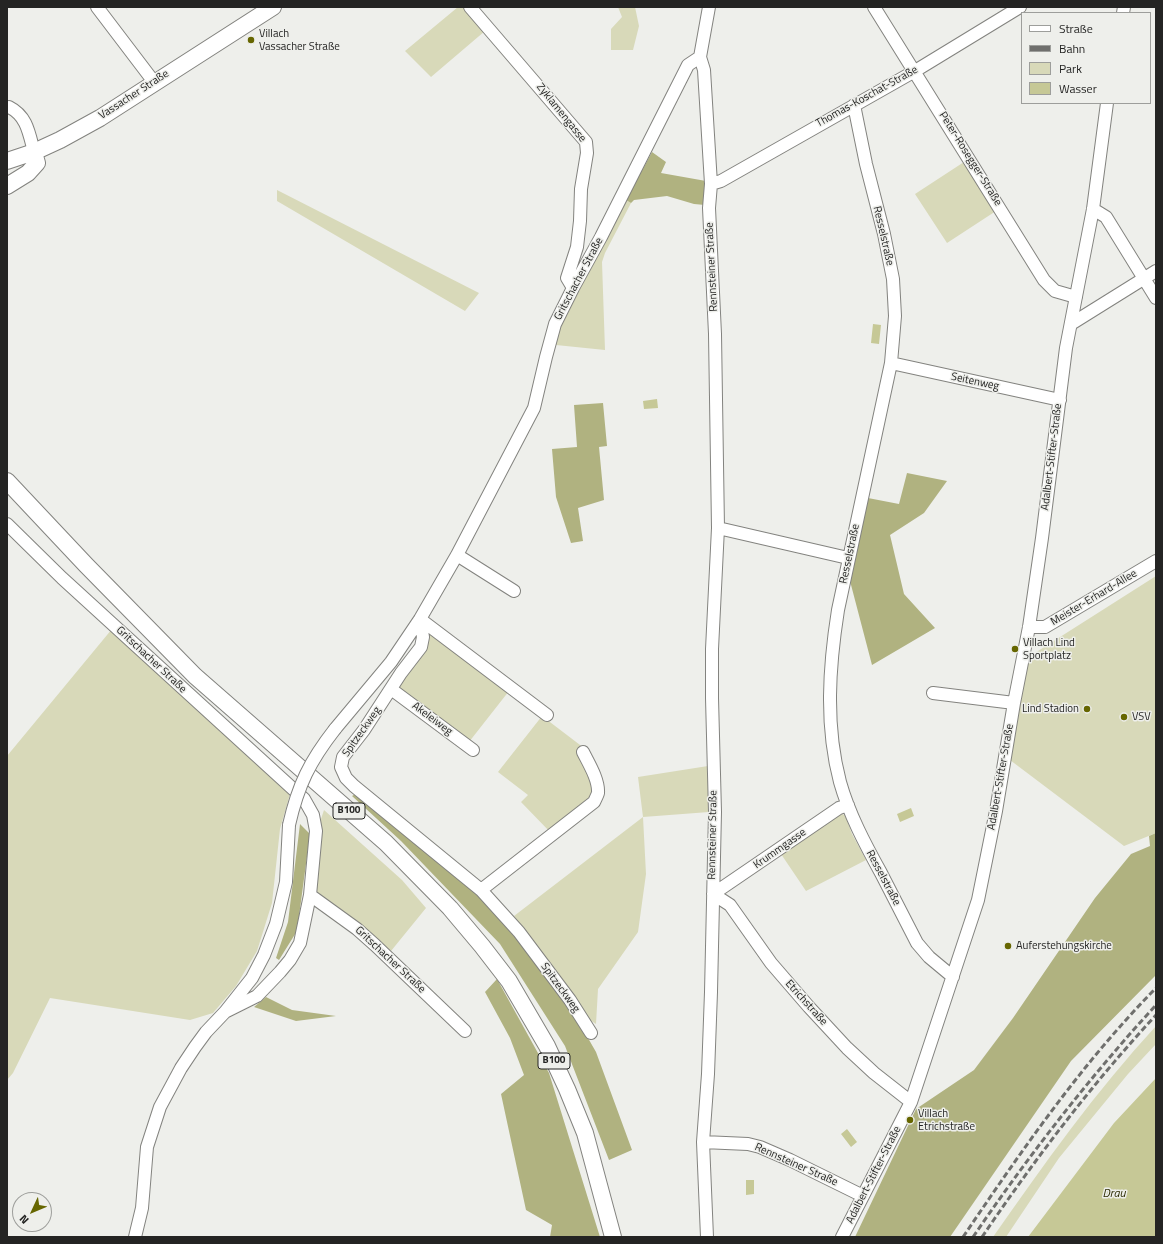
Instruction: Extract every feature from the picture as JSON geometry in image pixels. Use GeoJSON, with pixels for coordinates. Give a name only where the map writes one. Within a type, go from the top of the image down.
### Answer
{"type":"FeatureCollection","features":[{"type":"Feature","properties":{"kind":"main road","name":"Vassacher Straße"},"geometry":{"type":"LineString","coordinates":[[7,161],[34,152],[60,140],[100,118],[273,7]]}},
{"type":"Feature","properties":{"kind":"main road"},"geometry":{"type":"LineString","coordinates":[[7,186],[28,173],[37,163],[34,152]]}},
{"type":"Feature","properties":{"kind":"main road","name":"B100"},"geometry":{"type":"LineString","coordinates":[[7,480],[86,565],[195,676],[386,842],[450,908],[482,946],[509,981],[547,1046],[567,1089],[585,1133],[613,1237]]}},
{"type":"Feature","properties":{"kind":"main road"},"geometry":{"type":"LineString","coordinates":[[7,490],[27,502]]}},
{"type":"Feature","properties":{"kind":"street"},"geometry":{"type":"LineString","coordinates":[[97,7],[154,82]]}},
{"type":"Feature","properties":{"kind":"street","name":"Zyklamengasse"},"geometry":{"type":"LineString","coordinates":[[470,7],[586,142],[587,153],[581,189],[580,221],[577,247],[566,278],[573,288]]}},
{"type":"Feature","properties":{"kind":"street","name":"Rennsteiner Straße"},"geometry":{"type":"LineString","coordinates":[[707,1237],[703,1142],[708,1074],[711,992],[715,812],[712,684],[718,528],[715,334],[709,208],[712,184],[704,70],[700,57],[709,7]]}},
{"type":"Feature","properties":{"kind":"street","name":"Peter-Rosegger-Straße"},"geometry":{"type":"LineString","coordinates":[[874,7],[1044,280],[1055,291],[1076,297]]}},
{"type":"Feature","properties":{"kind":"street","name":"Thomas-Koschat-Straße"},"geometry":{"type":"LineString","coordinates":[[712,184],[721,181],[915,71],[1020,7]]}},
{"type":"Feature","properties":{"kind":"street","name":"Gritschacher Straße"},"geometry":{"type":"LineString","coordinates":[[135,1237],[142,1208],[147,1147],[160,1107],[181,1068],[195,1047],[252,978],[264,955],[276,924],[286,882],[289,825],[300,784],[319,749],[391,662],[420,619],[457,555],[534,408],[546,356],[556,324],[573,288],[601,237],[688,65],[700,57]]}},
{"type":"Feature","properties":{"kind":"street"},"geometry":{"type":"LineString","coordinates":[[8,104],[23,118],[30,135],[34,152]]}},
{"type":"Feature","properties":{"kind":"street","name":"Adalbert-Stifter-Straße"},"geometry":{"type":"LineString","coordinates":[[842,1237],[911,1102],[978,900],[1029,627],[1066,348],[1093,209],[1107,104]]}},
{"type":"Feature","properties":{"kind":"street","name":"Resselstraße"},"geometry":{"type":"LineString","coordinates":[[854,105],[893,279],[895,316],[890,363],[838,610],[832,651],[830,719],[835,756],[841,782],[848,805],[861,836],[918,943],[929,957],[953,977]]}},
{"type":"Feature","properties":{"kind":"street"},"geometry":{"type":"LineString","coordinates":[[1093,209],[1106,218],[1156,298]]}},
{"type":"Feature","properties":{"kind":"street"},"geometry":{"type":"LineString","coordinates":[[1071,324],[1156,271]]}},
{"type":"Feature","properties":{"kind":"street","name":"Seitenweg"},"geometry":{"type":"LineString","coordinates":[[890,363],[1060,400]]}},
{"type":"Feature","properties":{"kind":"street","name":"Gritschacher Straße"},"geometry":{"type":"LineString","coordinates":[[7,524],[62,578],[277,776],[304,799],[313,815],[316,831],[310,895],[300,943],[290,960],[257,996],[225,1012]]}},
{"type":"Feature","properties":{"kind":"street"},"geometry":{"type":"LineString","coordinates":[[718,528],[848,558]]}},
{"type":"Feature","properties":{"kind":"street"},"geometry":{"type":"LineString","coordinates":[[457,555],[514,591]]}},
{"type":"Feature","properties":{"kind":"street","name":"Meister-Erhard-Allee"},"geometry":{"type":"LineString","coordinates":[[1029,627],[1045,628],[1156,561]]}},
{"type":"Feature","properties":{"kind":"street"},"geometry":{"type":"LineString","coordinates":[[420,619],[547,714]]}},
{"type":"Feature","properties":{"kind":"street","name":"Spitzeckweg"},"geometry":{"type":"LineString","coordinates":[[420,619],[423,637],[421,647],[400,673],[364,730],[343,757],[341,767],[343,772],[346,778],[354,786],[481,890],[519,932],[570,1000],[591,1033]]}},
{"type":"Feature","properties":{"kind":"street","name":"Akeleiweg"},"geometry":{"type":"LineString","coordinates":[[391,689],[472,750]]}},
{"type":"Feature","properties":{"kind":"street"},"geometry":{"type":"LineString","coordinates":[[933,693],[1014,703]]}},
{"type":"Feature","properties":{"kind":"street"},"geometry":{"type":"LineString","coordinates":[[481,890],[594,802],[598,794],[596,783],[592,770],[583,752]]}},
{"type":"Feature","properties":{"kind":"street","name":"Krummgasse"},"geometry":{"type":"LineString","coordinates":[[712,894],[839,808],[848,805]]}},
{"type":"Feature","properties":{"kind":"street","name":"Etrichstraße"},"geometry":{"type":"LineString","coordinates":[[712,894],[730,905],[771,963],[808,1007],[874,1073],[911,1102]]}},
{"type":"Feature","properties":{"kind":"street","name":"Gritschacher Straße"},"geometry":{"type":"LineString","coordinates":[[310,895],[357,929],[465,1031]]}},
{"type":"Feature","properties":{"kind":"street","name":"Rennsteiner Straße"},"geometry":{"type":"LineString","coordinates":[[703,1142],[748,1144],[760,1147],[863,1196]]}},
{"type":"Feature","properties":{"kind":"green space"},"geometry":{"type":"Polygon","coordinates":[[[458,7],[464,7],[485,31],[431,77],[405,51],[458,7]]]}},
{"type":"Feature","properties":{"kind":"green space"},"geometry":{"type":"Polygon","coordinates":[[[618,7],[635,7],[639,26],[633,50],[611,50],[611,29],[622,17],[618,7]]]}},
{"type":"Feature","properties":{"kind":"green space"},"geometry":{"type":"Polygon","coordinates":[[[964,162],[996,211],[947,243],[915,194],[964,162]]]}},
{"type":"Feature","properties":{"kind":"green space"},"geometry":{"type":"Polygon","coordinates":[[[277,190],[479,293],[465,311],[277,201],[277,190]]]}},
{"type":"Feature","properties":{"kind":"green space"},"geometry":{"type":"Polygon","coordinates":[[[626,200],[631,203],[605,253],[602,262],[605,350],[556,345],[559,324],[626,200]]]}},
{"type":"Feature","properties":{"kind":"green space","name":"Lind Stadion"},"geometry":{"type":"Polygon","coordinates":[[[1156,576],[1156,833],[1124,846],[1010,760],[1027,658],[1156,576]]]}},
{"type":"Feature","properties":{"kind":"green space"},"geometry":{"type":"Polygon","coordinates":[[[112,629],[290,794],[280,829],[272,903],[257,951],[236,986],[213,1013],[190,1020],[50,998],[13,1073],[7,1080],[7,756],[112,629]]]}},
{"type":"Feature","properties":{"kind":"green space"},"geometry":{"type":"Polygon","coordinates":[[[431,632],[509,691],[469,742],[400,688],[400,681],[428,634],[431,632]]]}},
{"type":"Feature","properties":{"kind":"green space"},"geometry":{"type":"Polygon","coordinates":[[[542,716],[584,748],[593,791],[590,797],[551,833],[521,802],[528,795],[498,772],[542,716]]]}},
{"type":"Feature","properties":{"kind":"green space"},"geometry":{"type":"Polygon","coordinates":[[[708,766],[709,812],[643,817],[638,777],[708,766]]]}},
{"type":"Feature","properties":{"kind":"green space"},"geometry":{"type":"Polygon","coordinates":[[[324,810],[402,880],[426,908],[391,951],[315,892],[321,819],[324,810]]]}},
{"type":"Feature","properties":{"kind":"green space"},"geometry":{"type":"Polygon","coordinates":[[[841,814],[845,815],[852,834],[866,860],[806,891],[781,854],[841,814]]]}},
{"type":"Feature","properties":{"kind":"green space"},"geometry":{"type":"Polygon","coordinates":[[[643,817],[646,874],[638,932],[598,989],[596,1024],[587,1018],[514,916],[643,817]]]}},
{"type":"Feature","properties":{"kind":"green space"},"geometry":{"type":"Polygon","coordinates":[[[1156,1026],[1156,1044],[1128,1074],[1059,1158],[1006,1237],[993,1237],[1051,1155],[1112,1076],[1156,1026]]]}},
{"type":"Feature","properties":{"kind":"shaded area"},"geometry":{"type":"Polygon","coordinates":[[[652,152],[666,162],[661,173],[706,181],[705,205],[694,204],[667,196],[634,200],[631,203],[626,200],[652,152]]]}},
{"type":"Feature","properties":{"kind":"shaded area"},"geometry":{"type":"Polygon","coordinates":[[[603,403],[607,446],[599,447],[604,500],[578,508],[583,541],[571,543],[556,497],[552,449],[577,447],[574,405],[603,403]]]}},
{"type":"Feature","properties":{"kind":"shaded area"},"geometry":{"type":"Polygon","coordinates":[[[907,473],[947,481],[924,513],[890,535],[904,594],[935,628],[872,665],[850,581],[868,498],[899,504],[907,473]]]}},
{"type":"Feature","properties":{"kind":"shaded area"},"geometry":{"type":"Polygon","coordinates":[[[357,793],[479,894],[517,936],[569,1005],[596,1052],[632,1150],[609,1160],[565,1046],[500,944],[401,841],[352,796],[357,793]]]}},
{"type":"Feature","properties":{"kind":"shaded area"},"geometry":{"type":"Polygon","coordinates":[[[300,824],[310,834],[297,931],[279,960],[276,958],[288,922],[300,824]]]}},
{"type":"Feature","properties":{"kind":"shaded area"},"geometry":{"type":"Polygon","coordinates":[[[1156,833],[1156,975],[1071,1061],[950,1237],[855,1237],[916,1109],[974,1070],[1013,1018],[1095,898],[1131,854],[1150,846],[1149,836],[1156,833]]]}},
{"type":"Feature","properties":{"kind":"shaded area"},"geometry":{"type":"Polygon","coordinates":[[[497,979],[549,1073],[600,1237],[550,1237],[552,1225],[526,1210],[501,1094],[524,1075],[510,1038],[485,992],[497,979]]]}},
{"type":"Feature","properties":{"kind":"shaded area"},"geometry":{"type":"Polygon","coordinates":[[[266,997],[292,1010],[336,1016],[296,1021],[254,1007],[266,997]]]}},
{"type":"Feature","properties":{"kind":"water"},"geometry":{"type":"Polygon","coordinates":[[[873,324],[881,325],[879,344],[871,343],[873,324]]]}},
{"type":"Feature","properties":{"kind":"water"},"geometry":{"type":"Polygon","coordinates":[[[657,399],[658,408],[644,409],[643,401],[657,399]]]}},
{"type":"Feature","properties":{"kind":"water"},"geometry":{"type":"Polygon","coordinates":[[[911,808],[914,816],[900,822],[897,814],[911,808]]]}},
{"type":"Feature","properties":{"kind":"water","name":"Drau"},"geometry":{"type":"Polygon","coordinates":[[[1156,1078],[1156,1237],[1028,1237],[1114,1123],[1156,1078]]]}},
{"type":"Feature","properties":{"kind":"water"},"geometry":{"type":"Polygon","coordinates":[[[847,1129],[857,1142],[851,1147],[841,1134],[847,1129]]]}},
{"type":"Feature","properties":{"kind":"water"},"geometry":{"type":"Polygon","coordinates":[[[746,1180],[754,1180],[754,1194],[746,1195],[746,1180]]]}},
{"type":"Feature","properties":{"kind":"railway"},"geometry":{"type":"LineString","coordinates":[[963,1237],[1030,1140],[1078,1077],[1103,1046],[1156,988]]}},
{"type":"Feature","properties":{"kind":"railway"},"geometry":{"type":"LineString","coordinates":[[973,1237],[1016,1176],[1060,1118],[1083,1089],[1156,1005]]}},
{"type":"Feature","properties":{"kind":"railway"},"geometry":{"type":"LineString","coordinates":[[982,1237],[1043,1151],[1109,1068],[1156,1015]]}},
{"type":"Feature","properties":{"kind":"place","name":"Villach Vassacher Straße"},"geometry":{"type":"Point","coordinates":[251,40]}},
{"type":"Feature","properties":{"kind":"place","name":"Villach Lind Sportplatz"},"geometry":{"type":"Point","coordinates":[1015,649]}},
{"type":"Feature","properties":{"kind":"place","name":"Lind Stadion"},"geometry":{"type":"Point","coordinates":[1087,709]}},
{"type":"Feature","properties":{"kind":"place","name":"VSV"},"geometry":{"type":"Point","coordinates":[1124,717]}},
{"type":"Feature","properties":{"kind":"place","name":"Auferstehungskirche"},"geometry":{"type":"Point","coordinates":[1008,946]}},
{"type":"Feature","properties":{"kind":"place","name":"Villach Etrichstraße"},"geometry":{"type":"Point","coordinates":[910,1120]}}]}
